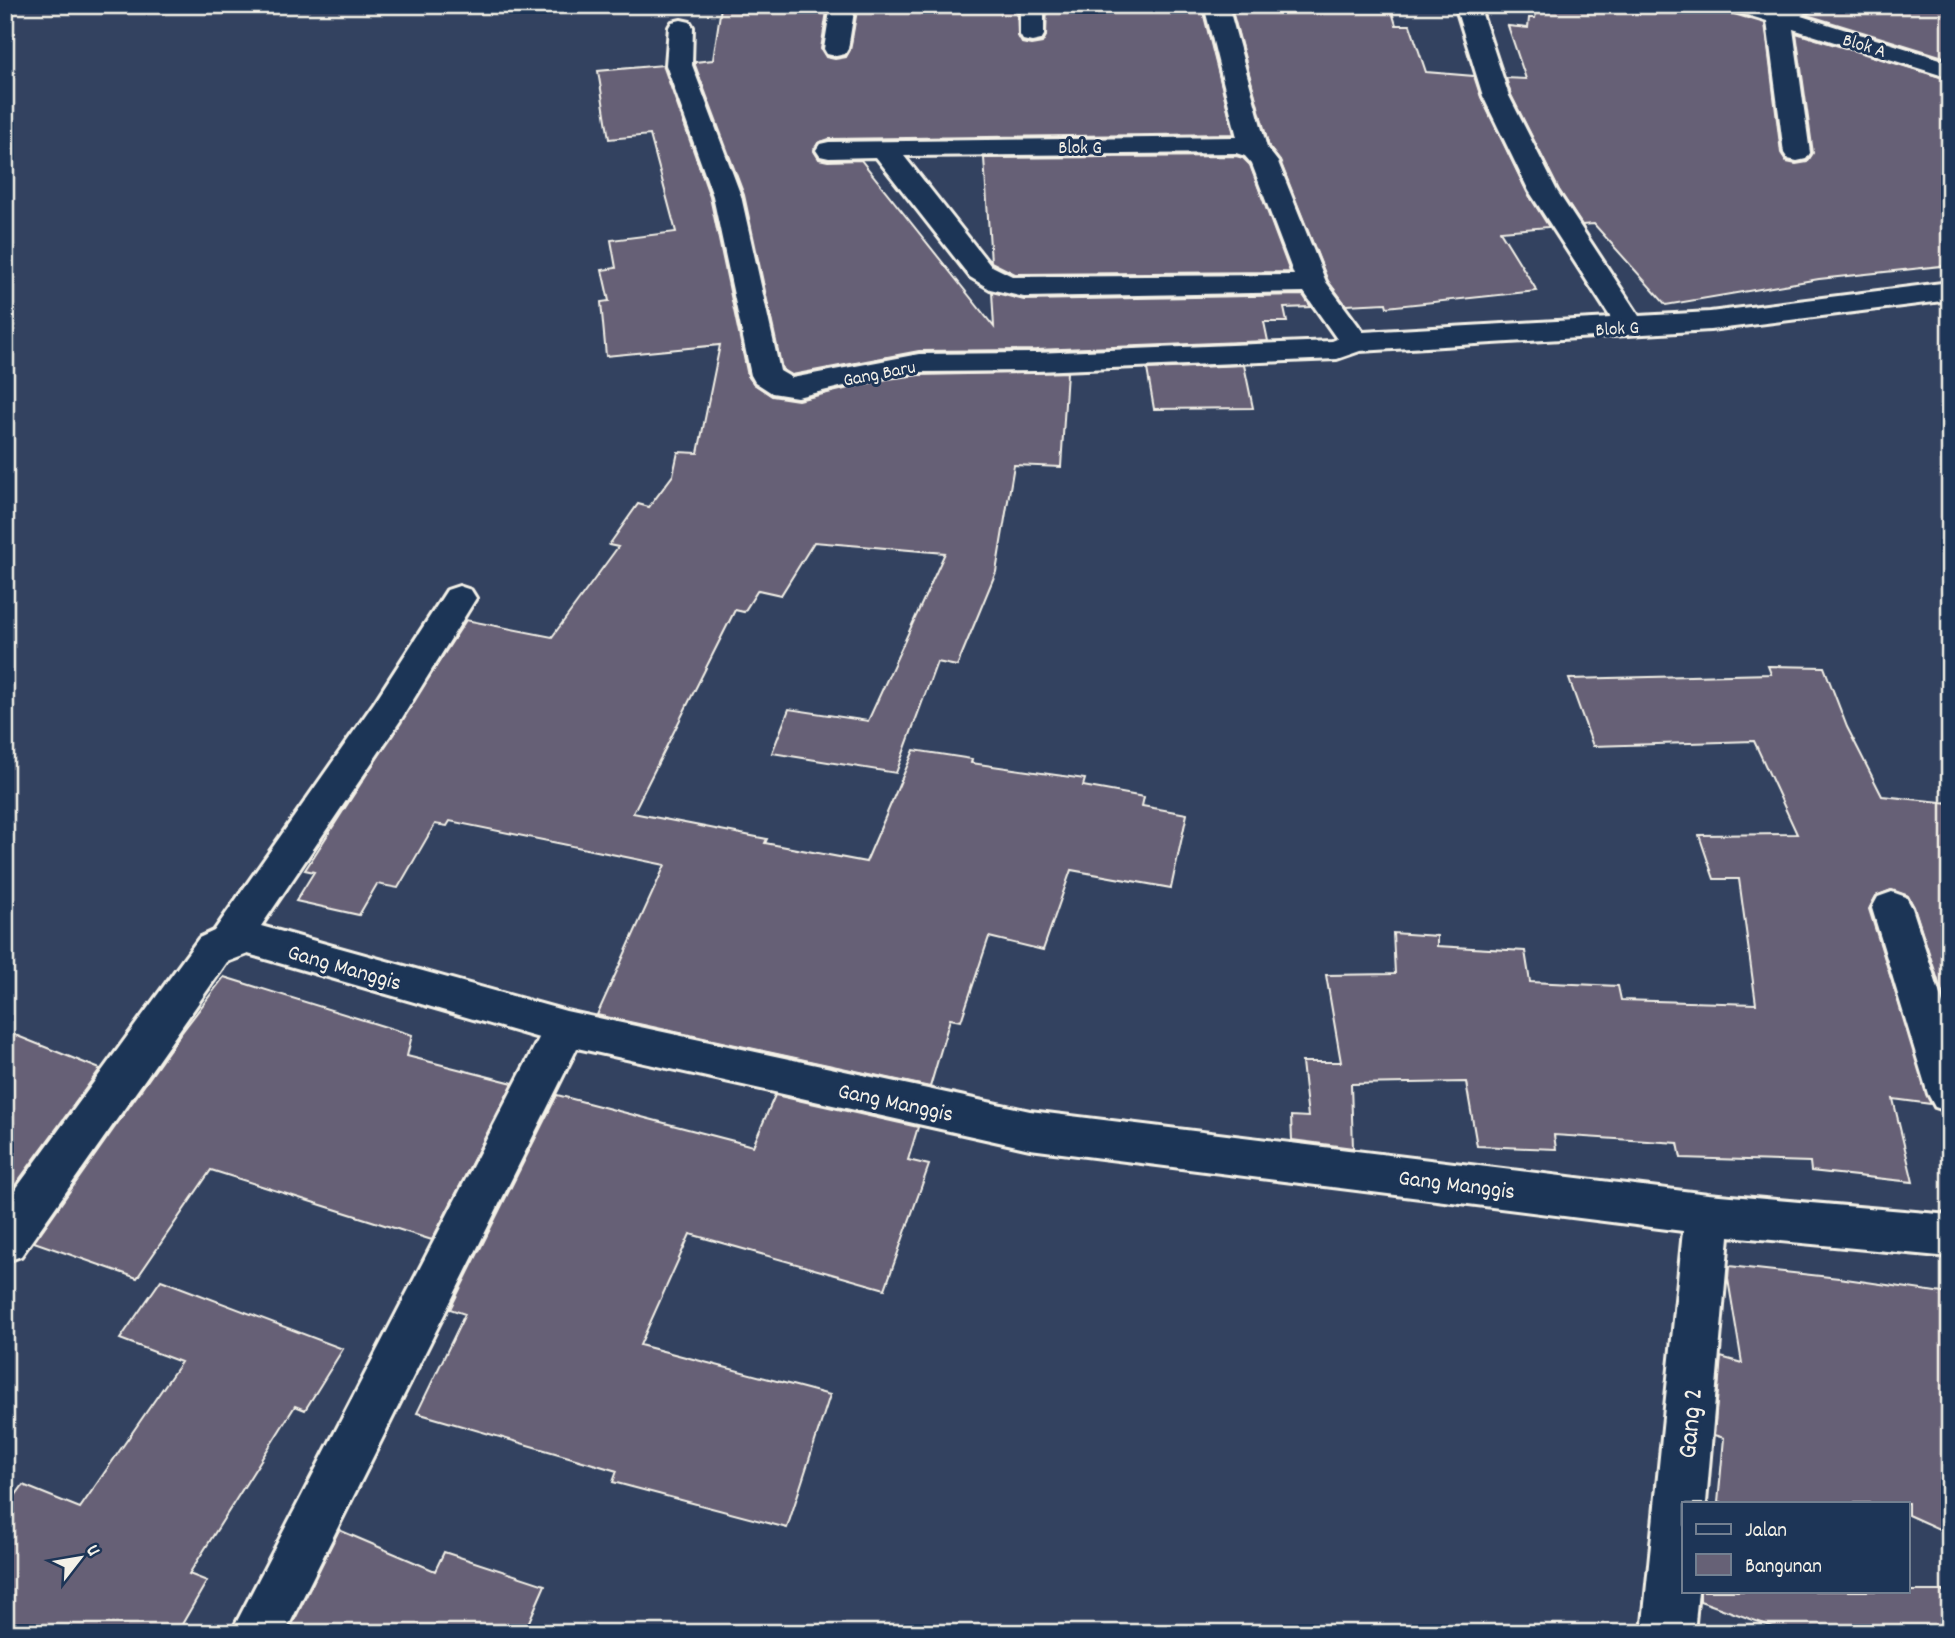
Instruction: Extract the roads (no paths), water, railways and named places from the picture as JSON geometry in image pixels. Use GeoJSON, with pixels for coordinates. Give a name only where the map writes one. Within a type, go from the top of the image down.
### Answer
{"type":"FeatureCollection","features":[{"type":"Feature","properties":{"kind":"street"},"geometry":{"type":"LineString","coordinates":[[836,49],[843,5]]}},
{"type":"Feature","properties":{"kind":"street"},"geometry":{"type":"LineString","coordinates":[[1032,5],[1032,35]]}},
{"type":"Feature","properties":{"kind":"street"},"geometry":{"type":"LineString","coordinates":[[1216,5],[1254,150],[1265,162],[1312,283],[1355,342]]}},
{"type":"Feature","properties":{"kind":"street","name":"Blok A"},"geometry":{"type":"LineString","coordinates":[[1740,5],[1950,70]]}},
{"type":"Feature","properties":{"kind":"street"},"geometry":{"type":"LineString","coordinates":[[1797,153],[1779,17],[1805,5]]}},
{"type":"Feature","properties":{"kind":"street"},"geometry":{"type":"LineString","coordinates":[[1475,10],[1496,96],[1542,191],[1631,326]]}},
{"type":"Feature","properties":{"kind":"street","name":"Gang Baru"},"geometry":{"type":"LineString","coordinates":[[681,27],[678,65],[727,196],[766,375],[776,383],[797,388],[887,367],[919,363],[1036,362],[1324,350],[1337,349],[1355,342]]}},
{"type":"Feature","properties":{"kind":"street","name":"Blok G"},"geometry":{"type":"LineString","coordinates":[[829,150],[1238,145],[1254,150]]}},
{"type":"Feature","properties":{"kind":"street"},"geometry":{"type":"LineString","coordinates":[[884,149],[980,271],[991,280],[1024,288],[1312,283]]}},
{"type":"Feature","properties":{"kind":"street","name":"Blok G"},"geometry":{"type":"LineString","coordinates":[[1355,342],[1710,321],[1950,291]]}},
{"type":"Feature","properties":{"kind":"street"},"geometry":{"type":"LineString","coordinates":[[5,1241],[213,950],[228,942],[387,712],[459,598]]}},
{"type":"Feature","properties":{"kind":"street"},"geometry":{"type":"LineString","coordinates":[[1892,908],[1950,1094]]}},
{"type":"Feature","properties":{"kind":"street","name":"Gang Manggis"},"geometry":{"type":"LineString","coordinates":[[228,942],[248,938],[566,1028],[1030,1130],[1708,1214],[1950,1236]]}},
{"type":"Feature","properties":{"kind":"street"},"geometry":{"type":"LineString","coordinates":[[257,1633],[566,1028]]}},
{"type":"Feature","properties":{"kind":"street","name":"Gang 2"},"geometry":{"type":"LineString","coordinates":[[1668,1633],[1708,1214]]}}]}
